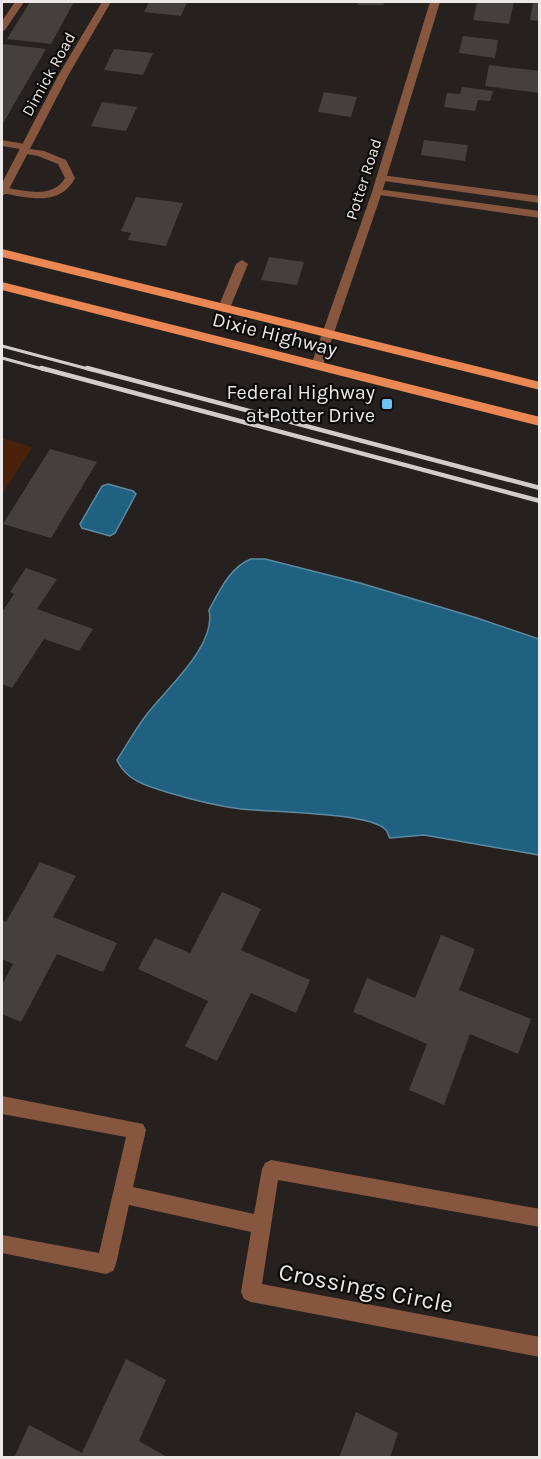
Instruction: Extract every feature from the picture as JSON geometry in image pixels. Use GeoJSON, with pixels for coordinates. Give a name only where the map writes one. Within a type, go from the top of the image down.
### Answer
{"type":"FeatureCollection","features":[{"type":"Feature","properties":{"kind":"main road","name":"Dixie Highway"},"geometry":{"type":"LineString","coordinates":[[2,253],[540,386]]}},
{"type":"Feature","properties":{"kind":"main road","name":"Dixie Highway"},"geometry":{"type":"LineString","coordinates":[[2,286],[540,422]]}},
{"type":"Feature","properties":{"kind":"street"},"geometry":{"type":"LineString","coordinates":[[2,28],[19,2]]}},
{"type":"Feature","properties":{"kind":"street","name":"Dimick Road"},"geometry":{"type":"LineString","coordinates":[[2,192],[64,74],[106,2]]}},
{"type":"Feature","properties":{"kind":"street","name":"Potter Road"},"geometry":{"type":"LineString","coordinates":[[317,365],[377,192],[435,2]]}},
{"type":"Feature","properties":{"kind":"street"},"geometry":{"type":"LineString","coordinates":[[2,143],[40,153],[62,162],[70,178],[66,188],[54,194],[2,192]]}},
{"type":"Feature","properties":{"kind":"street"},"geometry":{"type":"LineString","coordinates":[[381,178],[540,200]]}},
{"type":"Feature","properties":{"kind":"street"},"geometry":{"type":"LineString","coordinates":[[377,192],[540,215]]}},
{"type":"Feature","properties":{"kind":"street"},"geometry":{"type":"LineString","coordinates":[[224,308],[242,264]]}},
{"type":"Feature","properties":{"kind":"street"},"geometry":{"type":"LineString","coordinates":[[2,1105],[137,1130],[106,1264],[2,1244]]}},
{"type":"Feature","properties":{"kind":"street","name":"Crossings Circle"},"geometry":{"type":"LineString","coordinates":[[540,1218],[271,1169],[251,1292],[540,1347]]}},
{"type":"Feature","properties":{"kind":"street"},"geometry":{"type":"LineString","coordinates":[[123,1194],[262,1225]]}},
{"type":"Feature","properties":{"kind":"shaded area"},"geometry":{"type":"Polygon","coordinates":[[[2,438],[32,447],[2,495],[2,438]]]}},
{"type":"Feature","properties":{"kind":"water"},"geometry":{"type":"Polygon","coordinates":[[[108,484],[133,491],[136,494],[115,533],[110,536],[82,528],[80,524],[102,486],[108,484]]]}},
{"type":"Feature","properties":{"kind":"water"},"geometry":{"type":"Polygon","coordinates":[[[251,559],[265,559],[360,583],[539,639],[539,855],[424,835],[390,838],[386,830],[376,824],[340,816],[241,809],[214,804],[154,788],[126,773],[117,760],[143,719],[178,679],[198,651],[206,637],[209,610],[226,580],[231,573],[251,559]]]}},
{"type":"Feature","properties":{"kind":"building"},"geometry":{"type":"Polygon","coordinates":[[[30,2],[74,2],[51,44],[7,39],[30,2]]]}},
{"type":"Feature","properties":{"kind":"building"},"geometry":{"type":"Polygon","coordinates":[[[149,2],[187,2],[181,16],[144,12],[149,2]]]}},
{"type":"Feature","properties":{"kind":"building"},"geometry":{"type":"Polygon","coordinates":[[[357,2],[383,2],[384,5],[358,5],[357,2]]]}},
{"type":"Feature","properties":{"kind":"building"},"geometry":{"type":"Polygon","coordinates":[[[477,2],[514,2],[509,24],[473,20],[477,2]]]}},
{"type":"Feature","properties":{"kind":"building"},"geometry":{"type":"Polygon","coordinates":[[[533,2],[540,2],[540,21],[530,20],[533,2]]]}},
{"type":"Feature","properties":{"kind":"building"},"geometry":{"type":"Polygon","coordinates":[[[463,36],[498,40],[495,58],[459,53],[463,36]]]}},
{"type":"Feature","properties":{"kind":"building"},"geometry":{"type":"Polygon","coordinates":[[[4,44],[46,49],[2,125],[2,47],[4,44]]]}},
{"type":"Feature","properties":{"kind":"building"},"geometry":{"type":"Polygon","coordinates":[[[114,49],[153,53],[143,75],[104,70],[114,49]]]}},
{"type":"Feature","properties":{"kind":"building"},"geometry":{"type":"Polygon","coordinates":[[[489,65],[540,71],[540,93],[485,86],[489,65]]]}},
{"type":"Feature","properties":{"kind":"building"},"geometry":{"type":"Polygon","coordinates":[[[462,87],[493,91],[490,101],[478,100],[475,111],[444,107],[447,93],[460,94],[462,87]]]}},
{"type":"Feature","properties":{"kind":"building"},"geometry":{"type":"Polygon","coordinates":[[[324,92],[357,97],[351,117],[318,112],[324,92]]]}},
{"type":"Feature","properties":{"kind":"building"},"geometry":{"type":"Polygon","coordinates":[[[102,102],[137,107],[126,131],[91,126],[102,102]]]}},
{"type":"Feature","properties":{"kind":"building"},"geometry":{"type":"Polygon","coordinates":[[[424,140],[468,145],[465,161],[421,155],[424,140]]]}},
{"type":"Feature","properties":{"kind":"building"},"geometry":{"type":"Polygon","coordinates":[[[136,197],[183,203],[166,246],[128,240],[131,233],[121,231],[136,197]]]}},
{"type":"Feature","properties":{"kind":"building"},"geometry":{"type":"Polygon","coordinates":[[[269,257],[304,262],[297,285],[261,280],[269,257]]]}},
{"type":"Feature","properties":{"kind":"building"},"geometry":{"type":"Polygon","coordinates":[[[50,449],[97,462],[51,538],[3,524],[50,449]]]}},
{"type":"Feature","properties":{"kind":"building"},"geometry":{"type":"Polygon","coordinates":[[[26,568],[57,579],[37,609],[93,629],[79,651],[44,639],[12,688],[2,684],[2,612],[14,594],[10,592],[26,568]]]}},
{"type":"Feature","properties":{"kind":"building"},"geometry":{"type":"Polygon","coordinates":[[[40,862],[76,876],[53,917],[117,943],[103,972],[57,954],[21,1022],[2,1014],[2,985],[13,964],[2,959],[2,920],[6,922],[40,862]]]}},
{"type":"Feature","properties":{"kind":"building"},"geometry":{"type":"Polygon","coordinates":[[[222,892],[261,909],[241,950],[310,980],[296,1013],[251,993],[217,1061],[185,1046],[208,1001],[138,969],[155,938],[190,953],[222,892]]]}},
{"type":"Feature","properties":{"kind":"building"},"geometry":{"type":"Polygon","coordinates":[[[441,935],[475,949],[459,990],[531,1019],[518,1054],[470,1034],[444,1105],[409,1090],[427,1044],[353,1012],[367,978],[415,998],[441,935]]]}},
{"type":"Feature","properties":{"kind":"building"},"geometry":{"type":"Polygon","coordinates":[[[126,1359],[166,1380],[139,1441],[169,1458],[14,1458],[29,1425],[82,1453],[126,1359]]]}},
{"type":"Feature","properties":{"kind":"building"},"geometry":{"type":"Polygon","coordinates":[[[356,1412],[398,1433],[390,1458],[339,1458],[356,1412]]]}},
{"type":"Feature","properties":{"kind":"railway"},"geometry":{"type":"LineString","coordinates":[[2,346],[92,370]]}},
{"type":"Feature","properties":{"kind":"railway"},"geometry":{"type":"LineString","coordinates":[[2,358],[46,370]]}},
{"type":"Feature","properties":{"kind":"railway"},"geometry":{"type":"LineString","coordinates":[[41,368],[540,501]]}},
{"type":"Feature","properties":{"kind":"railway"},"geometry":{"type":"LineString","coordinates":[[87,368],[540,488]]}},
{"type":"Feature","properties":{"kind":"place","name":"Federal Highway at Potter Drive"},"geometry":{"type":"Point","coordinates":[387,404]}}]}
